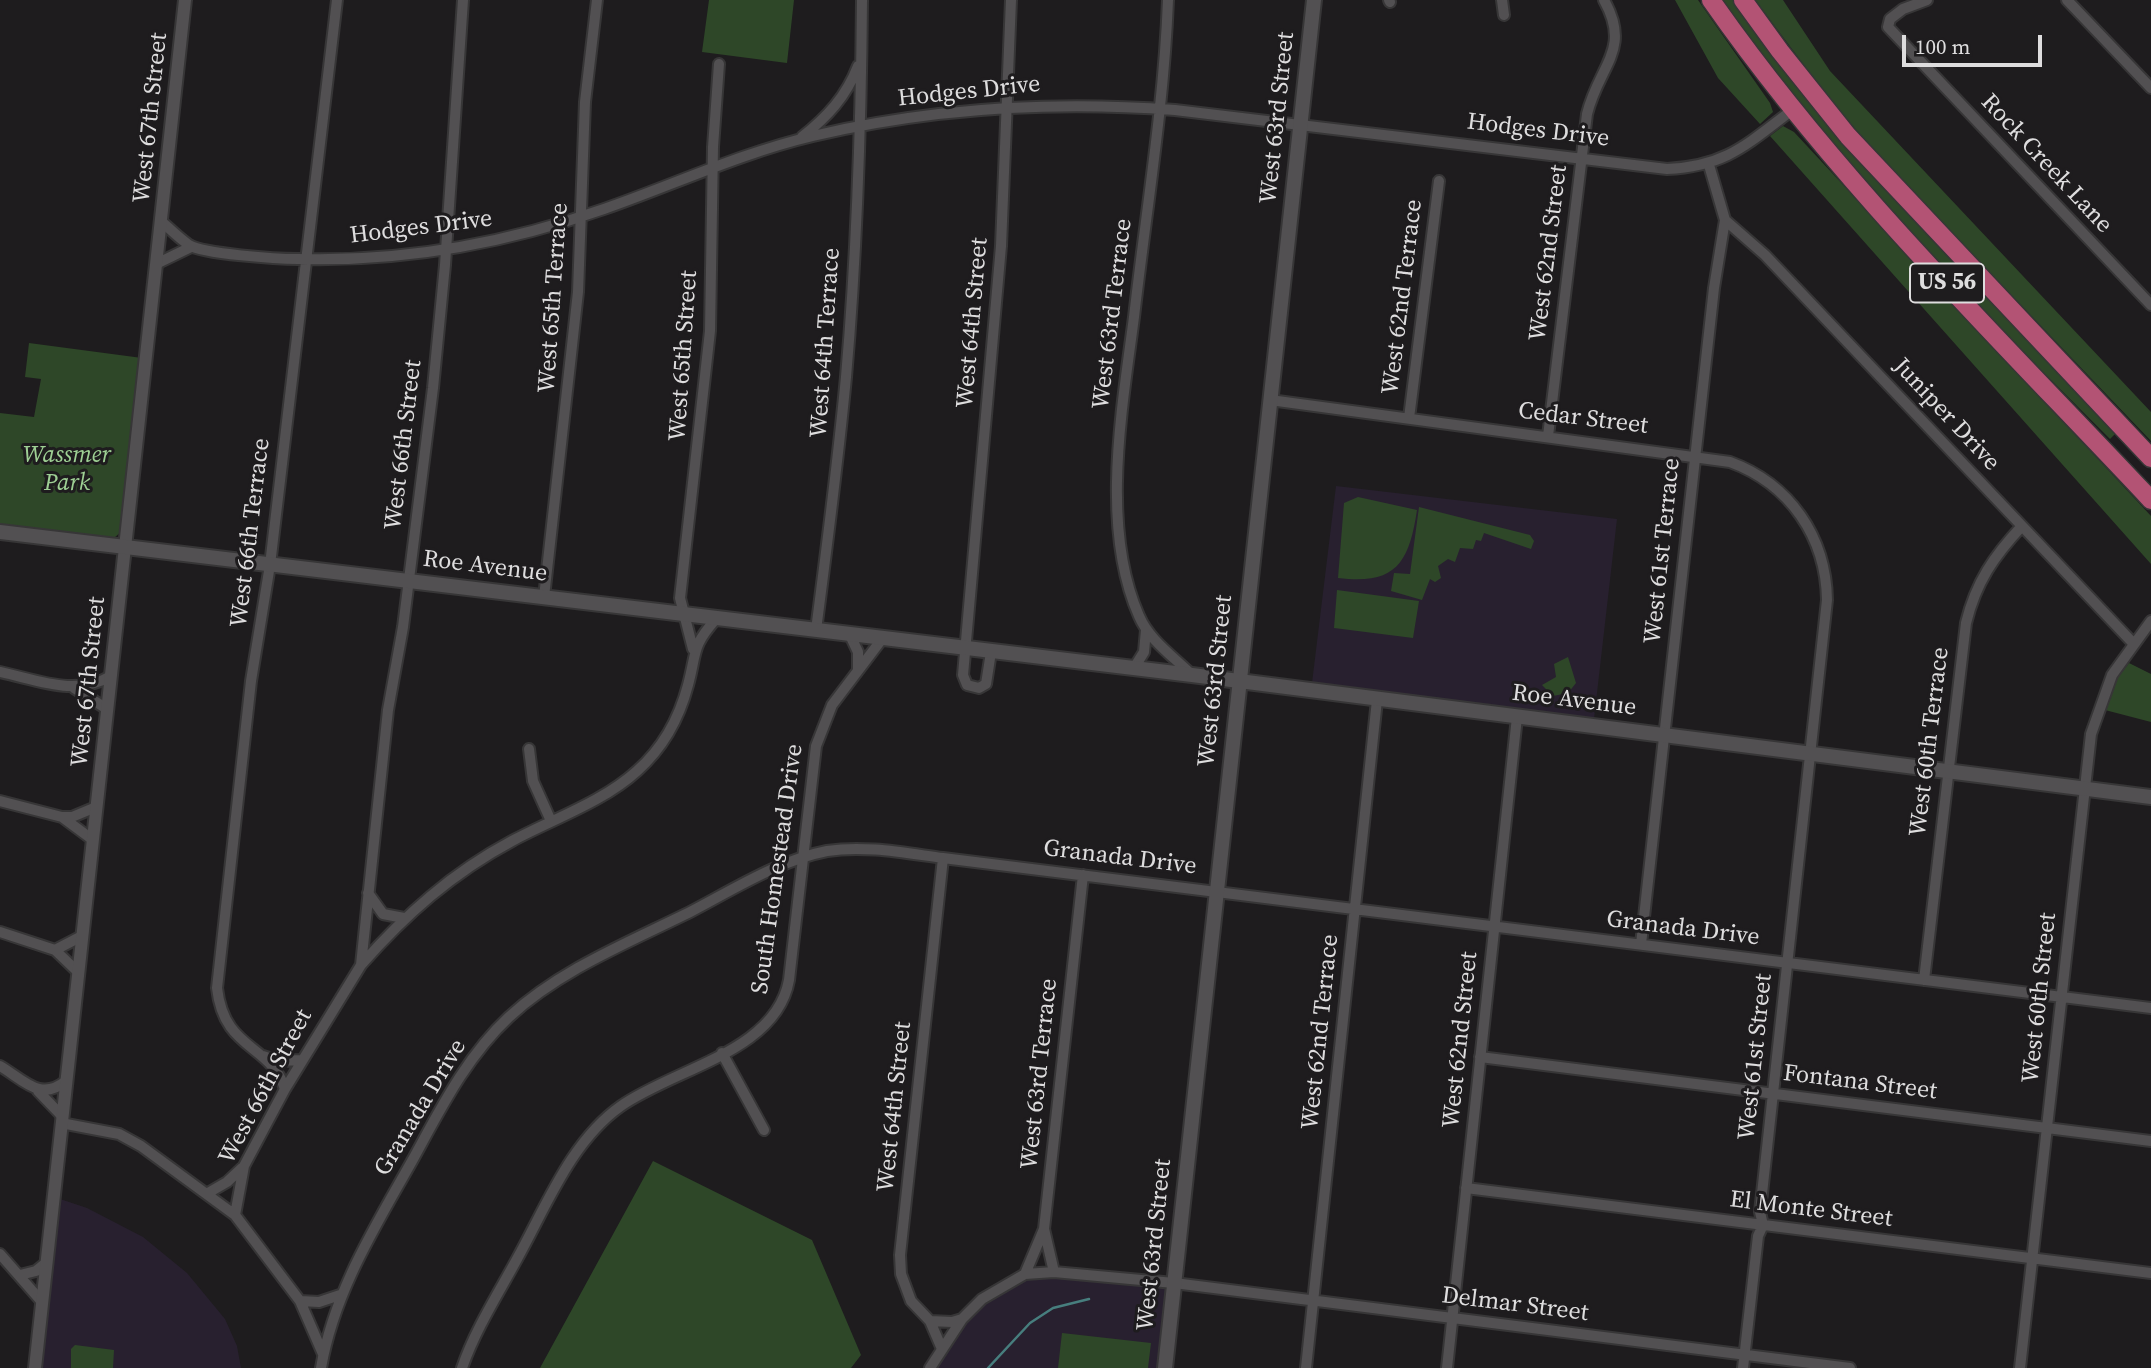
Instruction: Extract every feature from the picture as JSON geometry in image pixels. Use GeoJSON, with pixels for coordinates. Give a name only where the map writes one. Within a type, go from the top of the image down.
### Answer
{"type":"FeatureCollection","features":[{"type":"Feature","properties":{"kind":"highway","name":"US 56"},"geometry":{"type":"LineString","coordinates":[[1711,0],[1791,111],[1872,204],[2151,500]]}},
{"type":"Feature","properties":{"kind":"highway","name":"US 56"},"geometry":{"type":"LineString","coordinates":[[1743,0],[1804,83],[1875,166],[2151,458]]}},
{"type":"Feature","properties":{"kind":"main road","name":"West 63rd Street"},"geometry":{"type":"LineString","coordinates":[[1165,1368],[1314,0]]}},
{"type":"Feature","properties":{"kind":"main road","name":"Roe Avenue"},"geometry":{"type":"LineString","coordinates":[[0,532],[1192,675],[2151,797]]}},
{"type":"Feature","properties":{"kind":"street","name":"West 67th Street"},"geometry":{"type":"LineString","coordinates":[[34,1368],[185,0]]}},
{"type":"Feature","properties":{"kind":"street","name":"West 66th Terrace"},"geometry":{"type":"LineString","coordinates":[[285,1089],[273,1066],[231,1030],[224,1017],[217,988],[251,681],[270,565],[337,0]]}},
{"type":"Feature","properties":{"kind":"street","name":"West 66th Street"},"geometry":{"type":"LineString","coordinates":[[235,1215],[244,1166],[285,1089],[360,965],[388,710],[409,581],[446,251],[463,0]]}},
{"type":"Feature","properties":{"kind":"street","name":"West 65th Terrace"},"geometry":{"type":"LineString","coordinates":[[544,597],[571,371],[582,216],[585,102],[597,0]]}},
{"type":"Feature","properties":{"kind":"street","name":"West 64th Terrace"},"geometry":{"type":"LineString","coordinates":[[816,630],[846,377],[861,126],[862,0]]}},
{"type":"Feature","properties":{"kind":"street","name":"West 64th Street"},"geometry":{"type":"LineString","coordinates":[[965,649],[974,519],[994,336],[1011,0]]}},
{"type":"Feature","properties":{"kind":"street","name":"West 63rd Terrace"},"geometry":{"type":"LineString","coordinates":[[1168,0],[1159,108],[1122,415],[1118,510],[1125,572],[1146,630],[1192,675]]}},
{"type":"Feature","properties":{"kind":"street"},"geometry":{"type":"LineString","coordinates":[[1502,0],[1504,15]]}},
{"type":"Feature","properties":{"kind":"street","name":"West 62nd Street"},"geometry":{"type":"LineString","coordinates":[[1548,436],[1592,94],[1614,52],[1617,36],[1604,0]]}},
{"type":"Feature","properties":{"kind":"street","name":"Rock Creek Lane"},"geometry":{"type":"LineString","coordinates":[[1927,0],[1903,9],[1890,19],[1888,27],[2151,305]]}},
{"type":"Feature","properties":{"kind":"street"},"geometry":{"type":"LineString","coordinates":[[2067,0],[2151,88]]}},
{"type":"Feature","properties":{"kind":"street","name":"West 64th Terrace"},"geometry":{"type":"LineString","coordinates":[[799,139],[819,123],[849,89],[862,57]]}},
{"type":"Feature","properties":{"kind":"street","name":"West 65th Street"},"geometry":{"type":"LineString","coordinates":[[693,649],[682,615],[680,598],[710,331],[712,169],[719,64]]}},
{"type":"Feature","properties":{"kind":"street","name":"Hodges Drive"},"geometry":{"type":"LineString","coordinates":[[191,247],[306,260],[361,260],[446,251],[525,234],[582,216],[799,139],[861,126],[1007,107],[1083,105],[1159,108],[1667,169],[1709,165],[1734,153],[1791,111]]}},
{"type":"Feature","properties":{"kind":"street","name":"West 61st Terrace"},"geometry":{"type":"LineString","coordinates":[[1641,944],[1718,253],[1725,220],[1709,165]]}},
{"type":"Feature","properties":{"kind":"street","name":"West 62nd Terrace"},"geometry":{"type":"LineString","coordinates":[[1409,418],[1439,181]]}},
{"type":"Feature","properties":{"kind":"street","name":"Juniper Drive"},"geometry":{"type":"LineString","coordinates":[[1725,220],[1765,255],[2132,642]]}},
{"type":"Feature","properties":{"kind":"street"},"geometry":{"type":"LineString","coordinates":[[156,264],[191,247],[160,221]]}},
{"type":"Feature","properties":{"kind":"street","name":"Cedar Street"},"geometry":{"type":"LineString","coordinates":[[1270,400],[1695,455],[1743,467],[1777,488],[1794,505],[1814,538],[1823,564],[1826,587],[1824,623]]}},
{"type":"Feature","properties":{"kind":"street","name":"West 60th Terrace"},"geometry":{"type":"LineString","coordinates":[[1924,979],[1947,771],[1971,602],[1993,558],[2022,526]]}},
{"type":"Feature","properties":{"kind":"street","name":"West 65th Street"},"geometry":{"type":"LineString","coordinates":[[360,965],[404,918],[451,878],[617,787],[658,750],[681,710],[693,649],[716,619]]}},
{"type":"Feature","properties":{"kind":"street","name":"West 60th Street"},"geometry":{"type":"LineString","coordinates":[[2020,1368],[2091,734],[2112,675],[2132,642],[2151,621]]}},
{"type":"Feature","properties":{"kind":"street","name":"West 61st Street"},"geometry":{"type":"LineString","coordinates":[[1743,1368],[1758,1236],[1763,1225],[1760,1212],[1824,623]]}},
{"type":"Feature","properties":{"kind":"street"},"geometry":{"type":"LineString","coordinates":[[1134,668],[1144,652],[1146,630]]}},
{"type":"Feature","properties":{"kind":"street"},"geometry":{"type":"LineString","coordinates":[[850,635],[858,653],[858,670]]}},
{"type":"Feature","properties":{"kind":"street","name":"South Homestead Drive"},"geometry":{"type":"LineString","coordinates":[[462,1368],[493,1303],[585,1140],[622,1105],[764,1028],[783,1002],[789,980],[816,746],[821,726],[882,639]]}},
{"type":"Feature","properties":{"kind":"street"},"geometry":{"type":"LineString","coordinates":[[965,649],[964,682],[975,688],[983,686],[988,680],[991,652]]}},
{"type":"Feature","properties":{"kind":"street"},"geometry":{"type":"LineString","coordinates":[[0,672],[74,688],[92,686],[111,676]]}},
{"type":"Feature","properties":{"kind":"street"},"geometry":{"type":"LineString","coordinates":[[74,688],[107,709]]}},
{"type":"Feature","properties":{"kind":"street","name":"West 62nd Terrace"},"geometry":{"type":"LineString","coordinates":[[1306,1368],[1377,699]]}},
{"type":"Feature","properties":{"kind":"street","name":"West 62nd Street"},"geometry":{"type":"LineString","coordinates":[[1447,1368],[1517,717]]}},
{"type":"Feature","properties":{"kind":"street"},"geometry":{"type":"LineString","coordinates":[[529,749],[533,781],[551,821]]}},
{"type":"Feature","properties":{"kind":"street"},"geometry":{"type":"LineString","coordinates":[[0,800],[62,817],[93,840]]}},
{"type":"Feature","properties":{"kind":"street"},"geometry":{"type":"LineString","coordinates":[[62,817],[78,815],[96,807]]}},
{"type":"Feature","properties":{"kind":"street","name":"Granada Drive"},"geometry":{"type":"LineString","coordinates":[[323,1354],[340,1295],[462,1073],[509,1017],[531,998],[575,971],[782,866],[824,852],[867,849],[2151,1008]]}},
{"type":"Feature","properties":{"kind":"street","name":"West 64th Street"},"geometry":{"type":"LineString","coordinates":[[942,1349],[930,1321],[911,1301],[901,1274],[900,1255],[943,858]]}},
{"type":"Feature","properties":{"kind":"street","name":"West 63rd Terrace"},"geometry":{"type":"LineString","coordinates":[[1025,1274],[1044,1229],[1083,875]]}},
{"type":"Feature","properties":{"kind":"street"},"geometry":{"type":"LineString","coordinates":[[368,893],[383,914],[404,918]]}},
{"type":"Feature","properties":{"kind":"street"},"geometry":{"type":"LineString","coordinates":[[0,932],[55,950],[78,972]]}},
{"type":"Feature","properties":{"kind":"street"},"geometry":{"type":"LineString","coordinates":[[55,950],[74,943],[82,936]]}},
{"type":"Feature","properties":{"kind":"street"},"geometry":{"type":"LineString","coordinates":[[722,1053],[764,1130]]}},
{"type":"Feature","properties":{"kind":"street"},"geometry":{"type":"LineString","coordinates":[[261,1055],[278,1060],[302,1060]]}},
{"type":"Feature","properties":{"kind":"street","name":"Fontana Street"},"geometry":{"type":"LineString","coordinates":[[1480,1057],[2151,1141]]}},
{"type":"Feature","properties":{"kind":"street"},"geometry":{"type":"LineString","coordinates":[[0,1066],[38,1091],[62,1119],[119,1134],[150,1151],[235,1215],[300,1301],[323,1354],[321,1368]]}},
{"type":"Feature","properties":{"kind":"street"},"geometry":{"type":"LineString","coordinates":[[38,1091],[52,1090],[66,1081]]}},
{"type":"Feature","properties":{"kind":"street"},"geometry":{"type":"LineString","coordinates":[[208,1193],[228,1182],[244,1166]]}},
{"type":"Feature","properties":{"kind":"street","name":"El Monte Street"},"geometry":{"type":"LineString","coordinates":[[1466,1188],[2151,1273]]}},
{"type":"Feature","properties":{"kind":"street"},"geometry":{"type":"LineString","coordinates":[[1044,1229],[1054,1272]]}},
{"type":"Feature","properties":{"kind":"street"},"geometry":{"type":"LineString","coordinates":[[0,1254],[42,1302]]}},
{"type":"Feature","properties":{"kind":"street"},"geometry":{"type":"LineString","coordinates":[[20,1275],[36,1271],[46,1263]]}},
{"type":"Feature","properties":{"kind":"street","name":"Delmar Street"},"geometry":{"type":"LineString","coordinates":[[1025,1274],[1054,1272],[1174,1283],[1850,1368]]}},
{"type":"Feature","properties":{"kind":"street"},"geometry":{"type":"LineString","coordinates":[[930,1368],[962,1319],[982,1299],[1025,1274]]}},
{"type":"Feature","properties":{"kind":"street"},"geometry":{"type":"LineString","coordinates":[[300,1301],[319,1303],[340,1295]]}},
{"type":"Feature","properties":{"kind":"street"},"geometry":{"type":"LineString","coordinates":[[930,1321],[952,1322],[962,1319]]}},
{"type":"Feature","properties":{"kind":"shaded area"},"geometry":{"type":"Polygon","coordinates":[[[1336,486],[1617,519],[1594,719],[1312,683],[1336,486]]]}},
{"type":"Feature","properties":{"kind":"shaded area"},"geometry":{"type":"Polygon","coordinates":[[[57,1198],[87,1208],[143,1237],[187,1273],[225,1319],[237,1346],[241,1368],[39,1368],[57,1198]]]}},
{"type":"Feature","properties":{"kind":"shaded area"},"geometry":{"type":"Polygon","coordinates":[[[1049,1275],[1171,1286],[1162,1368],[934,1368],[969,1316],[986,1300],[1024,1279],[1049,1275]]]}},
{"type":"Feature","properties":{"kind":"green space"},"geometry":{"type":"Polygon","coordinates":[[[709,0],[794,0],[787,63],[702,52],[709,0]]]}},
{"type":"Feature","properties":{"kind":"green space"},"geometry":{"type":"Polygon","coordinates":[[[1675,0],[1698,0],[1770,103],[1773,112],[1760,124],[1718,78],[1675,0]]]}},
{"type":"Feature","properties":{"kind":"green space"},"geometry":{"type":"Polygon","coordinates":[[[1719,0],[1734,0],[1842,140],[2116,433],[2110,439],[2020,349],[1831,146],[1719,0]]]}},
{"type":"Feature","properties":{"kind":"green space"},"geometry":{"type":"Polygon","coordinates":[[[1755,0],[1783,0],[1830,71],[2151,412],[2151,441],[1881,159],[1828,97],[1755,0]]]}},
{"type":"Feature","properties":{"kind":"green space"},"geometry":{"type":"Polygon","coordinates":[[[1783,126],[1794,132],[2151,516],[2151,564],[1770,136],[1783,126]]]}},
{"type":"Feature","properties":{"kind":"green space","name":"Wassmer Park"},"geometry":{"type":"Polygon","coordinates":[[[29,343],[142,358],[122,531],[114,538],[0,524],[0,413],[34,417],[41,379],[25,377],[29,343]]]}},
{"type":"Feature","properties":{"kind":"green space"},"geometry":{"type":"Polygon","coordinates":[[[1358,497],[1417,510],[1414,529],[1404,557],[1386,574],[1373,578],[1338,578],[1344,503],[1358,497]]]}},
{"type":"Feature","properties":{"kind":"green space"},"geometry":{"type":"Polygon","coordinates":[[[1419,507],[1530,535],[1534,541],[1531,549],[1484,533],[1481,541],[1476,540],[1473,549],[1460,548],[1455,562],[1448,559],[1438,566],[1441,578],[1435,582],[1430,579],[1422,600],[1391,591],[1394,573],[1410,574],[1419,507]]]}},
{"type":"Feature","properties":{"kind":"green space"},"geometry":{"type":"Polygon","coordinates":[[[1337,590],[1419,601],[1413,638],[1334,628],[1337,590]]]}},
{"type":"Feature","properties":{"kind":"green space"},"geometry":{"type":"Polygon","coordinates":[[[1568,657],[1576,683],[1568,693],[1553,696],[1542,685],[1556,677],[1554,664],[1568,657]]]}},
{"type":"Feature","properties":{"kind":"green space"},"geometry":{"type":"Polygon","coordinates":[[[2129,663],[2151,674],[2151,722],[2105,710],[2118,677],[2129,663]]]}},
{"type":"Feature","properties":{"kind":"green space"},"geometry":{"type":"Polygon","coordinates":[[[653,1161],[812,1240],[861,1355],[851,1368],[540,1368],[653,1161]]]}},
{"type":"Feature","properties":{"kind":"green space"},"geometry":{"type":"Polygon","coordinates":[[[1062,1333],[1151,1343],[1148,1368],[1058,1368],[1062,1333]]]}},
{"type":"Feature","properties":{"kind":"green space"},"geometry":{"type":"Polygon","coordinates":[[[75,1345],[114,1350],[113,1368],[71,1368],[71,1349],[75,1345]]]}},
{"type":"Feature","properties":{"kind":"waterway"},"geometry":{"type":"LineString","coordinates":[[988,1368],[1030,1323],[1053,1308],[1089,1299]]}}]}
